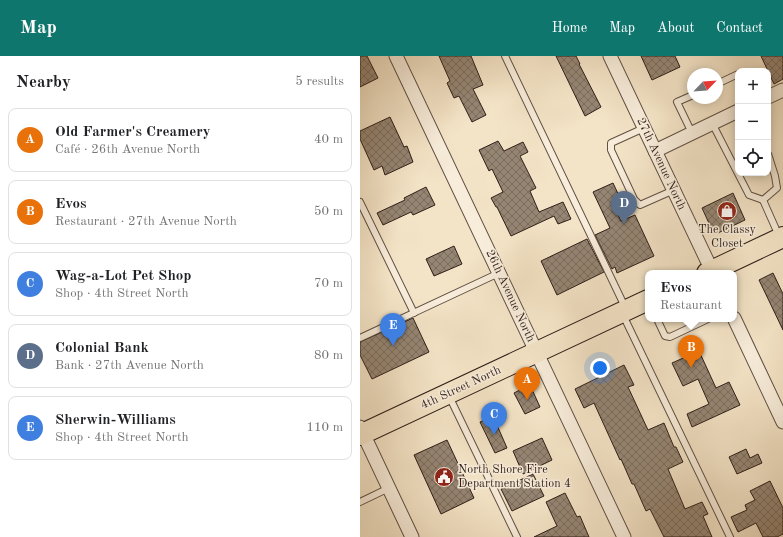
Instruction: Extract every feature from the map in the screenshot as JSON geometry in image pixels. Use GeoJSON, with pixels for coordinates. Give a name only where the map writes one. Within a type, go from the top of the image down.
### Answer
{"type":"FeatureCollection","features":[{"type":"Feature","properties":{"kind":"main road"},"geometry":{"type":"LineString","coordinates":[[714,270],[781,238]]}},
{"type":"Feature","properties":{"kind":"main road","name":"4th Street North"},"geometry":{"type":"LineString","coordinates":[[361,432],[448,394],[645,301]]}},
{"type":"Feature","properties":{"kind":"street","name":"26th Avenue North"},"geometry":{"type":"LineString","coordinates":[[396,56],[624,537]]}},
{"type":"Feature","properties":{"kind":"street","name":"27th Avenue North"},"geometry":{"type":"LineString","coordinates":[[610,56],[674,190],[709,270]]}},
{"type":"Feature","properties":{"kind":"street"},"geometry":{"type":"LineString","coordinates":[[771,96],[783,90]]}},
{"type":"Feature","properties":{"kind":"street"},"geometry":{"type":"LineString","coordinates":[[655,150],[735,112]]}},
{"type":"Feature","properties":{"kind":"street"},"geometry":{"type":"LineString","coordinates":[[736,322],[783,422]]}},
{"type":"Feature","properties":{"kind":"street"},"geometry":{"type":"LineString","coordinates":[[361,432],[412,537]]}},
{"type":"Feature","properties":{"kind":"lane"},"geometry":{"type":"LineString","coordinates":[[505,56],[730,537]]}},
{"type":"Feature","properties":{"kind":"lane"},"geometry":{"type":"LineString","coordinates":[[723,81],[735,75]]}},
{"type":"Feature","properties":{"kind":"lane"},"geometry":{"type":"LineString","coordinates":[[687,98],[677,102],[692,133]]}},
{"type":"Feature","properties":{"kind":"lane"},"geometry":{"type":"LineString","coordinates":[[712,123],[749,195],[763,200],[781,238]]}},
{"type":"Feature","properties":{"kind":"lane"},"geometry":{"type":"LineString","coordinates":[[644,128],[611,143],[611,150],[634,200],[640,205],[674,190]]}},
{"type":"Feature","properties":{"kind":"lane"},"geometry":{"type":"LineString","coordinates":[[763,200],[777,188],[776,176],[771,162]]}},
{"type":"Feature","properties":{"kind":"lane"},"geometry":{"type":"LineString","coordinates":[[360,202],[414,313]]}},
{"type":"Feature","properties":{"kind":"lane"},"geometry":{"type":"LineString","coordinates":[[360,338],[499,273]]}},
{"type":"Feature","properties":{"kind":"lane"},"geometry":{"type":"LineString","coordinates":[[658,322],[665,336],[670,337],[702,322]]}},
{"type":"Feature","properties":{"kind":"lane"},"geometry":{"type":"LineString","coordinates":[[448,394],[517,537]]}},
{"type":"Feature","properties":{"kind":"lane"},"geometry":{"type":"LineString","coordinates":[[360,502],[389,488]]}},
{"type":"Feature","properties":{"kind":"building"},"geometry":{"type":"Polygon","coordinates":[[[360,56],[367,56],[378,78],[360,87],[360,56]]]}},
{"type":"Feature","properties":{"kind":"building"},"geometry":{"type":"Polygon","coordinates":[[[439,56],[471,56],[483,85],[473,89],[486,115],[472,122],[459,96],[454,98],[447,83],[450,81],[439,56]]]}},
{"type":"Feature","properties":{"kind":"building"},"geometry":{"type":"Polygon","coordinates":[[[556,56],[576,56],[601,107],[585,116],[556,56]]]}},
{"type":"Feature","properties":{"kind":"building"},"geometry":{"type":"Polygon","coordinates":[[[641,56],[675,56],[680,67],[652,80],[641,56]]]}},
{"type":"Feature","properties":{"kind":"building"},"geometry":{"type":"Polygon","coordinates":[[[761,56],[783,56],[783,79],[774,84],[771,78],[771,68],[767,68],[761,56]]]}},
{"type":"Feature","properties":{"kind":"building"},"geometry":{"type":"Polygon","coordinates":[[[390,117],[404,147],[407,146],[413,162],[385,175],[382,166],[374,170],[360,139],[360,131],[390,117]]]}},
{"type":"Feature","properties":{"kind":"building"},"geometry":{"type":"Polygon","coordinates":[[[498,141],[504,151],[523,142],[528,152],[520,156],[536,188],[530,191],[539,212],[563,202],[571,219],[558,224],[554,216],[511,236],[491,198],[503,192],[492,169],[489,171],[479,150],[498,141]]]}},
{"type":"Feature","properties":{"kind":"building"},"geometry":{"type":"Polygon","coordinates":[[[613,183],[621,200],[613,204],[621,221],[635,215],[654,256],[617,273],[615,267],[612,269],[595,235],[610,228],[593,192],[613,183]]]}},
{"type":"Feature","properties":{"kind":"building"},"geometry":{"type":"Polygon","coordinates":[[[426,187],[435,205],[413,215],[411,212],[383,225],[377,213],[405,200],[404,198],[426,187]]]}},
{"type":"Feature","properties":{"kind":"building"},"geometry":{"type":"Polygon","coordinates":[[[733,193],[745,220],[718,233],[713,232],[702,208],[733,193]]]}},
{"type":"Feature","properties":{"kind":"building"},"geometry":{"type":"Polygon","coordinates":[[[587,239],[604,272],[557,295],[541,261],[587,239]]]}},
{"type":"Feature","properties":{"kind":"building"},"geometry":{"type":"Polygon","coordinates":[[[454,246],[462,264],[434,276],[426,259],[454,246]]]}},
{"type":"Feature","properties":{"kind":"building"},"geometry":{"type":"Polygon","coordinates":[[[773,273],[783,294],[783,330],[759,280],[773,273]]]}},
{"type":"Feature","properties":{"kind":"building"},"geometry":{"type":"Polygon","coordinates":[[[413,318],[429,352],[372,379],[360,355],[360,342],[413,318]]]}},
{"type":"Feature","properties":{"kind":"building"},"geometry":{"type":"Polygon","coordinates":[[[699,351],[716,388],[729,382],[740,405],[692,427],[687,414],[709,404],[698,379],[683,386],[672,363],[699,351]]]}},
{"type":"Feature","properties":{"kind":"building"},"geometry":{"type":"Polygon","coordinates":[[[624,365],[634,385],[628,387],[648,430],[664,423],[674,447],[676,447],[683,462],[668,469],[685,509],[702,502],[708,514],[703,516],[712,537],[664,537],[650,509],[646,511],[634,484],[632,484],[621,459],[620,460],[594,403],[584,408],[575,389],[624,365]]]}},
{"type":"Feature","properties":{"kind":"building"},"geometry":{"type":"Polygon","coordinates":[[[530,385],[540,407],[525,414],[514,393],[530,385]]]}},
{"type":"Feature","properties":{"kind":"building"},"geometry":{"type":"Polygon","coordinates":[[[493,416],[507,448],[495,453],[480,422],[493,416]]]}},
{"type":"Feature","properties":{"kind":"building"},"geometry":{"type":"Polygon","coordinates":[[[542,438],[552,460],[523,474],[513,451],[542,438]]]}},
{"type":"Feature","properties":{"kind":"building","name":"North Shore Fire Department Station 4"},"geometry":{"type":"Polygon","coordinates":[[[447,440],[474,498],[441,514],[414,455],[447,440]]]}},
{"type":"Feature","properties":{"kind":"building"},"geometry":{"type":"Polygon","coordinates":[[[746,449],[750,458],[758,454],[762,463],[737,474],[729,457],[746,449]]]}},
{"type":"Feature","properties":{"kind":"building"},"geometry":{"type":"Polygon","coordinates":[[[533,474],[544,496],[512,511],[501,489],[533,474]]]}},
{"type":"Feature","properties":{"kind":"building"},"geometry":{"type":"Polygon","coordinates":[[[770,481],[783,508],[783,534],[777,537],[763,537],[756,523],[738,532],[731,517],[747,510],[745,505],[755,500],[750,491],[770,481]]]}},
{"type":"Feature","properties":{"kind":"building"},"geometry":{"type":"Polygon","coordinates":[[[565,493],[577,517],[580,516],[589,537],[534,537],[557,526],[546,502],[565,493]]]}},
{"type":"Feature","properties":{"kind":"place","name":"The Classy Closet"},"geometry":{"type":"Point","coordinates":[727,211]}},
{"type":"Feature","properties":{"kind":"place","name":"Colonial Bank"},"geometry":{"type":"Point","coordinates":[624,224]}},
{"type":"Feature","properties":{"kind":"place","name":"Sherwin-Williams"},"geometry":{"type":"Point","coordinates":[393,346]}},
{"type":"Feature","properties":{"kind":"place","name":"Evos"},"geometry":{"type":"Point","coordinates":[691,368]}},
{"type":"Feature","properties":{"kind":"place","name":"Old Farmer's Creamery"},"geometry":{"type":"Point","coordinates":[527,400]}},
{"type":"Feature","properties":{"kind":"place","name":"Wag-a-Lot Pet Shop"},"geometry":{"type":"Point","coordinates":[494,435]}},
{"type":"Feature","properties":{"kind":"place","name":"North Shore Fire Department Station 4"},"geometry":{"type":"Point","coordinates":[444,477]}}]}
